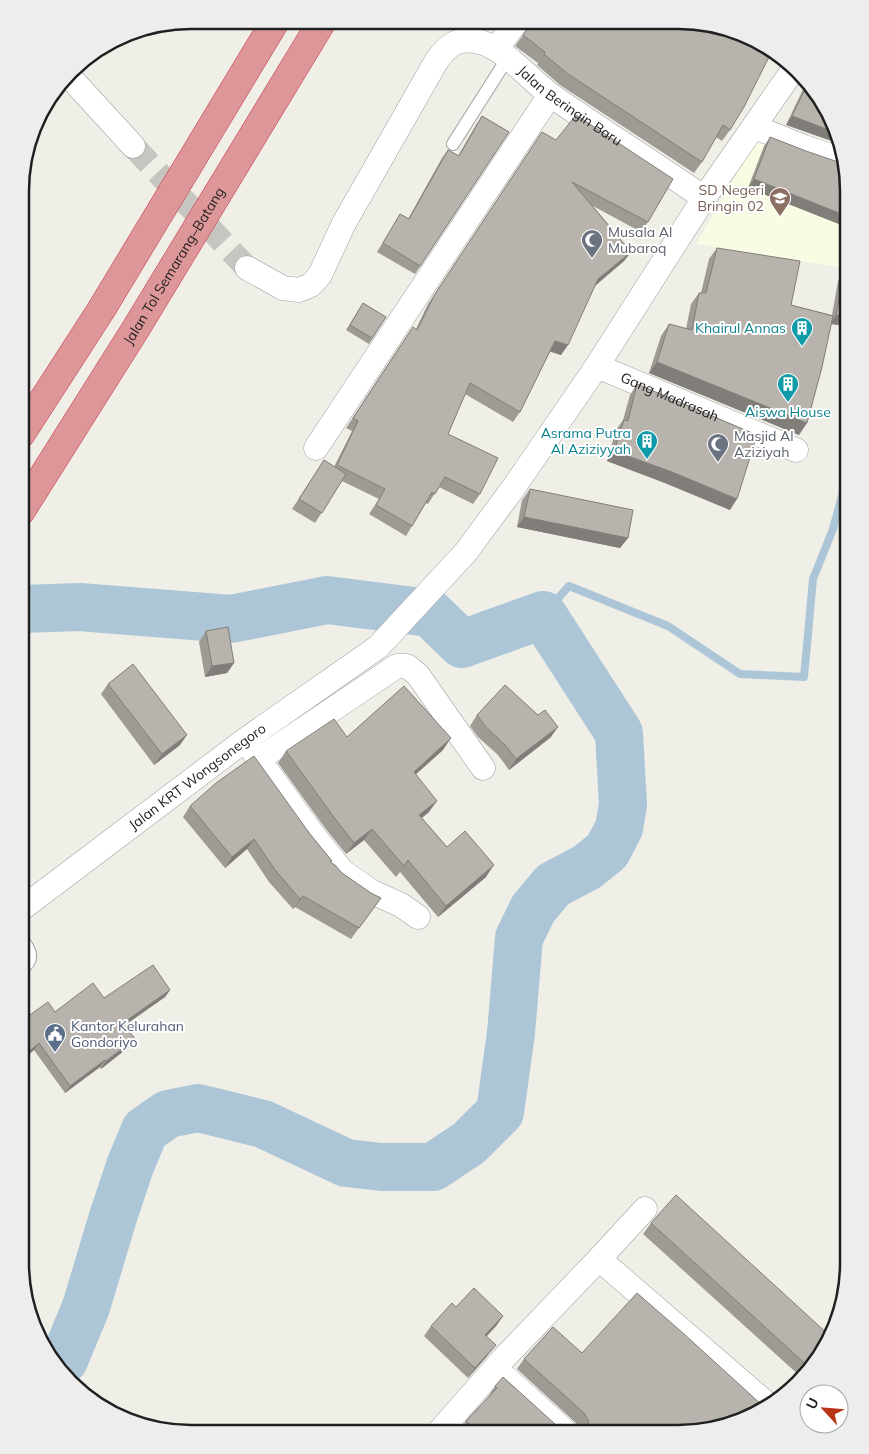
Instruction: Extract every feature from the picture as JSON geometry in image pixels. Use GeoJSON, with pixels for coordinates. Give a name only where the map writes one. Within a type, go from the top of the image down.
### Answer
{"type":"FeatureCollection","features":[{"type":"Feature","properties":{"kind":"highway"},"geometry":{"type":"LineString","coordinates":[[29,422],[101,310],[271,29]]}},
{"type":"Feature","properties":{"kind":"highway","name":"Jalan Tol Semarang–Batang"},"geometry":{"type":"LineString","coordinates":[[29,498],[136,330],[318,29]]}},
{"type":"Feature","properties":{"kind":"street"},"geometry":{"type":"LineString","coordinates":[[502,54],[513,29]]}},
{"type":"Feature","properties":{"kind":"street","name":"Jalan Beringin Baru"},"geometry":{"type":"LineString","coordinates":[[247,268],[283,288],[299,290],[311,285],[320,275],[343,225],[437,60],[449,46],[460,40],[476,41],[502,54],[550,95],[704,198]]}},
{"type":"Feature","properties":{"kind":"street"},"geometry":{"type":"LineString","coordinates":[[597,366],[704,198],[791,74]]}},
{"type":"Feature","properties":{"kind":"street"},"geometry":{"type":"LineString","coordinates":[[73,80],[133,146]]}},
{"type":"Feature","properties":{"kind":"street"},"geometry":{"type":"LineString","coordinates":[[316,448],[550,95]]}},
{"type":"Feature","properties":{"kind":"street"},"geometry":{"type":"LineString","coordinates":[[755,126],[804,147],[837,158]]}},
{"type":"Feature","properties":{"kind":"street","name":"Gang Madrasah"},"geometry":{"type":"LineString","coordinates":[[597,366],[796,450]]}},
{"type":"Feature","properties":{"kind":"street","name":"Jalan KRT Wongsonegoro"},"geometry":{"type":"LineString","coordinates":[[29,903],[245,740],[378,647],[466,552],[514,487],[597,366]]}},
{"type":"Feature","properties":{"kind":"street"},"geometry":{"type":"LineString","coordinates":[[259,760],[397,666],[407,666],[418,675],[482,768]]}},
{"type":"Feature","properties":{"kind":"street"},"geometry":{"type":"LineString","coordinates":[[245,740],[314,836],[343,872],[372,892],[401,905],[418,916]]}},
{"type":"Feature","properties":{"kind":"street"},"geometry":{"type":"LineString","coordinates":[[445,1425],[646,1208]]}},
{"type":"Feature","properties":{"kind":"street"},"geometry":{"type":"LineString","coordinates":[[600,1259],[764,1401]]}},
{"type":"Feature","properties":{"kind":"street"},"geometry":{"type":"LineString","coordinates":[[496,1368],[558,1425]]}},
{"type":"Feature","properties":{"kind":"lane"},"geometry":{"type":"LineString","coordinates":[[453,144],[502,54]]}},
{"type":"Feature","properties":{"kind":"lane"},"geometry":{"type":"LineString","coordinates":[[29,949],[31,958],[29,963]]}},
{"type":"Feature","properties":{"kind":"shaded area","name":"SD Negeri Bringin 02"},"geometry":{"type":"Polygon","coordinates":[[[758,136],[840,185],[840,268],[696,244],[758,136]]]}},
{"type":"Feature","properties":{"kind":"building"},"geometry":{"type":"Polygon","coordinates":[[[528,29],[699,30],[720,34],[740,41],[769,57],[744,107],[730,130],[723,125],[702,162],[568,74],[544,54],[545,52],[523,35],[528,29]]]}},
{"type":"Feature","properties":{"kind":"building"},"geometry":{"type":"Polygon","coordinates":[[[805,89],[819,110],[828,130],[792,116],[805,89]]]}},
{"type":"Feature","properties":{"kind":"building"},"geometry":{"type":"Polygon","coordinates":[[[576,115],[673,179],[648,222],[572,182],[631,252],[598,279],[568,345],[555,341],[520,412],[470,383],[448,434],[498,458],[480,494],[445,477],[435,494],[432,492],[412,526],[376,505],[385,489],[337,465],[358,421],[353,418],[413,327],[417,330],[435,294],[542,132],[556,140],[576,115]]]}},
{"type":"Feature","properties":{"kind":"building"},"geometry":{"type":"Polygon","coordinates":[[[482,116],[509,132],[420,266],[383,243],[400,214],[409,219],[448,150],[459,156],[482,116]]]}},
{"type":"Feature","properties":{"kind":"building"},"geometry":{"type":"Polygon","coordinates":[[[770,137],[838,162],[840,213],[754,179],[770,137]]]}},
{"type":"Feature","properties":{"kind":"building"},"geometry":{"type":"Polygon","coordinates":[[[717,248],[800,261],[791,305],[833,316],[807,423],[657,362],[669,324],[692,330],[699,293],[706,293],[717,248]]]}},
{"type":"Feature","properties":{"kind":"building"},"geometry":{"type":"Polygon","coordinates":[[[840,294],[840,316],[836,315],[840,294]]]}},
{"type":"Feature","properties":{"kind":"building"},"geometry":{"type":"Polygon","coordinates":[[[363,303],[386,317],[372,338],[350,325],[363,303]]]}},
{"type":"Feature","properties":{"kind":"building"},"geometry":{"type":"Polygon","coordinates":[[[637,384],[757,435],[737,499],[672,472],[614,451],[624,420],[628,421],[637,384]]]}},
{"type":"Feature","properties":{"kind":"building"},"geometry":{"type":"Polygon","coordinates":[[[324,460],[346,474],[322,513],[299,499],[324,460]]]}},
{"type":"Feature","properties":{"kind":"building"},"geometry":{"type":"Polygon","coordinates":[[[530,489],[633,510],[628,538],[524,517],[530,489]]]}},
{"type":"Feature","properties":{"kind":"building"},"geometry":{"type":"Polygon","coordinates":[[[228,627],[234,663],[212,666],[206,631],[228,627]]]}},
{"type":"Feature","properties":{"kind":"building"},"geometry":{"type":"Polygon","coordinates":[[[133,664],[187,735],[162,754],[108,684],[133,664]]]}},
{"type":"Feature","properties":{"kind":"building"},"geometry":{"type":"Polygon","coordinates":[[[505,685],[538,715],[545,710],[558,727],[516,759],[477,715],[505,685]]]}},
{"type":"Feature","properties":{"kind":"building"},"geometry":{"type":"Polygon","coordinates":[[[404,686],[451,738],[414,772],[437,801],[419,815],[447,847],[465,831],[494,865],[446,906],[408,860],[404,866],[372,829],[354,843],[286,751],[334,719],[347,737],[404,686]]]}},
{"type":"Feature","properties":{"kind":"building"},"geometry":{"type":"Polygon","coordinates":[[[254,756],[310,834],[332,861],[330,862],[342,873],[381,898],[359,928],[303,896],[300,899],[276,871],[254,839],[232,857],[190,806],[216,783],[254,756]]]}},
{"type":"Feature","properties":{"kind":"building"},"geometry":{"type":"Polygon","coordinates":[[[153,965],[170,990],[123,1023],[135,1039],[70,1086],[39,1043],[29,1051],[29,1016],[48,1002],[55,1012],[93,983],[104,998],[153,965]]]}},
{"type":"Feature","properties":{"kind":"building"},"geometry":{"type":"Polygon","coordinates":[[[676,1195],[825,1332],[805,1364],[651,1223],[676,1195]]]}},
{"type":"Feature","properties":{"kind":"building"},"geometry":{"type":"Polygon","coordinates":[[[474,1288],[503,1316],[485,1335],[496,1345],[475,1368],[431,1326],[452,1303],[456,1307],[474,1288]]]}},
{"type":"Feature","properties":{"kind":"building"},"geometry":{"type":"Polygon","coordinates":[[[637,1293],[760,1403],[730,1417],[699,1424],[589,1425],[584,1413],[524,1359],[553,1327],[582,1353],[637,1293]]]}},
{"type":"Feature","properties":{"kind":"building"},"geometry":{"type":"Polygon","coordinates":[[[503,1377],[556,1425],[471,1425],[466,1421],[497,1388],[495,1386],[503,1377]]]}},
{"type":"Feature","properties":{"kind":"waterway"},"geometry":{"type":"LineString","coordinates":[[543,615],[569,586],[668,626],[740,674],[804,677],[813,579],[833,529],[840,503]]}},
{"type":"Feature","properties":{"kind":"waterway"},"geometry":{"type":"LineString","coordinates":[[29,609],[79,607],[231,619],[327,600],[430,613],[462,644],[543,615],[619,733],[623,805],[619,828],[607,851],[587,867],[553,885],[533,909],[519,938],[511,1033],[500,1112],[469,1143],[433,1167],[382,1167],[346,1163],[263,1124],[198,1108],[168,1114],[145,1130],[130,1166],[86,1307],[62,1362]]}},
{"type":"Feature","properties":{"kind":"tunnel"},"geometry":{"type":"LineString","coordinates":[[133,146],[247,268]]}},
{"type":"Feature","properties":{"kind":"place","name":"SD Negeri Bringin 02"},"geometry":{"type":"Point","coordinates":[780,217]}},
{"type":"Feature","properties":{"kind":"place","name":"Musala Al Mubaroq"},"geometry":{"type":"Point","coordinates":[592,259]}},
{"type":"Feature","properties":{"kind":"place","name":"Khairul Annas"},"geometry":{"type":"Point","coordinates":[802,347]}},
{"type":"Feature","properties":{"kind":"place","name":"Aiswa House"},"geometry":{"type":"Point","coordinates":[788,403]}},
{"type":"Feature","properties":{"kind":"place","name":"Asrama Putra Al Aziziyyah"},"geometry":{"type":"Point","coordinates":[647,460]}},
{"type":"Feature","properties":{"kind":"place","name":"Masjid Al Aziziyah"},"geometry":{"type":"Point","coordinates":[718,463]}},
{"type":"Feature","properties":{"kind":"place","name":"Kantor Kelurahan Gondoriyo"},"geometry":{"type":"Point","coordinates":[55,1053]}}]}
